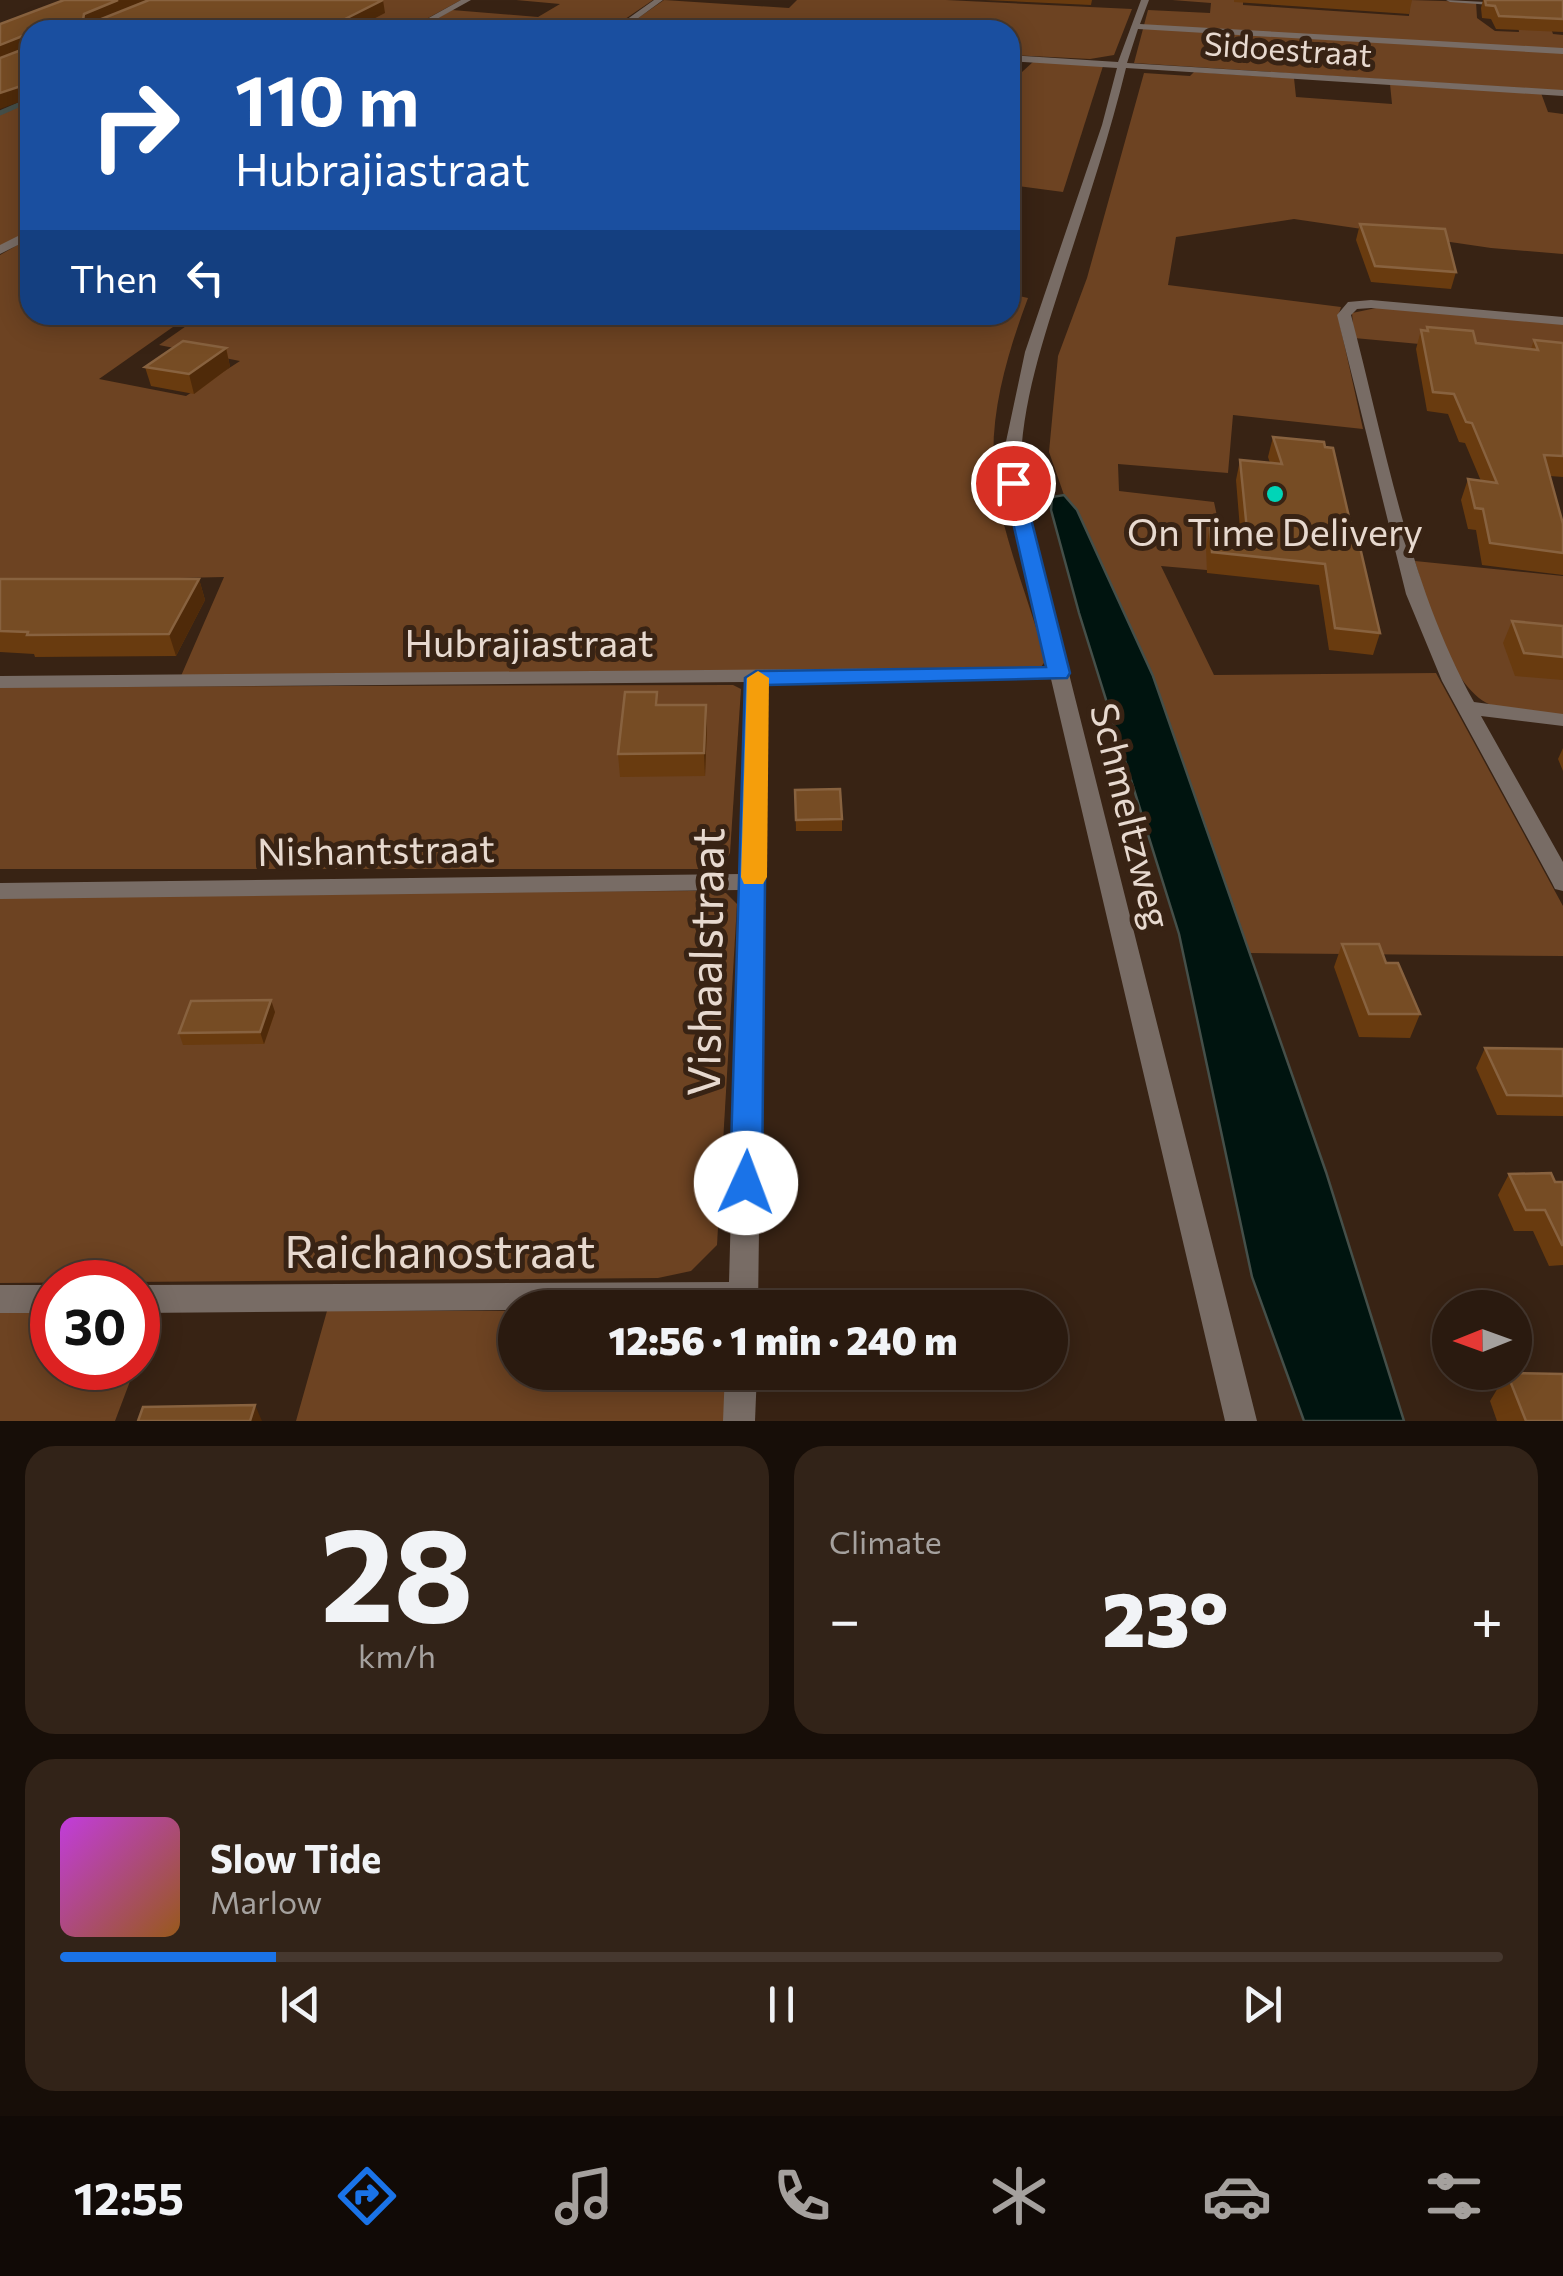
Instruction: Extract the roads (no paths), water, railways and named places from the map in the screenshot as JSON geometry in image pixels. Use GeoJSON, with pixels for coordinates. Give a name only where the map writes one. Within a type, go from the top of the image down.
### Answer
{"type":"FeatureCollection","features":[{"type":"Feature","properties":{"kind":"street"},"geometry":{"type":"LineString","coordinates":[[429,20],[466,0]]}},
{"type":"Feature","properties":{"kind":"street"},"geometry":{"type":"LineString","coordinates":[[630,20],[658,0]]}},
{"type":"Feature","properties":{"kind":"street","name":"Schmeltzweg"},"geometry":{"type":"LineString","coordinates":[[1145,0],[1122,65],[1082,208],[1032,352],[1012,451],[1013,483],[1242,1421]]}},
{"type":"Feature","properties":{"kind":"street"},"geometry":{"type":"LineString","coordinates":[[1450,0],[1563,8]]}},
{"type":"Feature","properties":{"kind":"street"},"geometry":{"type":"LineString","coordinates":[[1134,26],[1563,51]]}},
{"type":"Feature","properties":{"kind":"street","name":"Sidoestraat"},"geometry":{"type":"LineString","coordinates":[[1020,59],[1563,93]]}},
{"type":"Feature","properties":{"kind":"street"},"geometry":{"type":"LineString","coordinates":[[1563,320],[1372,304],[1353,305],[1344,315],[1415,594],[1452,681],[1563,883]]}},
{"type":"Feature","properties":{"kind":"street","name":"Hubrajiastraat"},"geometry":{"type":"LineString","coordinates":[[0,682],[1059,673]]}},
{"type":"Feature","properties":{"kind":"street","name":"Vishaalstraat"},"geometry":{"type":"LineString","coordinates":[[743,1290],[756,678]]}},
{"type":"Feature","properties":{"kind":"street"},"geometry":{"type":"LineString","coordinates":[[1468,708],[1563,720]]}},
{"type":"Feature","properties":{"kind":"street","name":"Nishantstraat"},"geometry":{"type":"LineString","coordinates":[[0,891],[754,882]]}},
{"type":"Feature","properties":{"kind":"street"},"geometry":{"type":"LineString","coordinates":[[0,1299],[30,1299]]}},
{"type":"Feature","properties":{"kind":"street","name":"Raichanostraat"},"geometry":{"type":"LineString","coordinates":[[160,1299],[498,1301]]}},
{"type":"Feature","properties":{"kind":"street"},"geometry":{"type":"LineString","coordinates":[[740,1421],[741,1390]]}},
{"type":"Feature","properties":{"kind":"waterway"},"geometry":{"type":"LineString","coordinates":[[0,113],[20,104]]}},
{"type":"Feature","properties":{"kind":"place","name":"On Time Delivery"},"geometry":{"type":"Point","coordinates":[1275,494]}}]}
